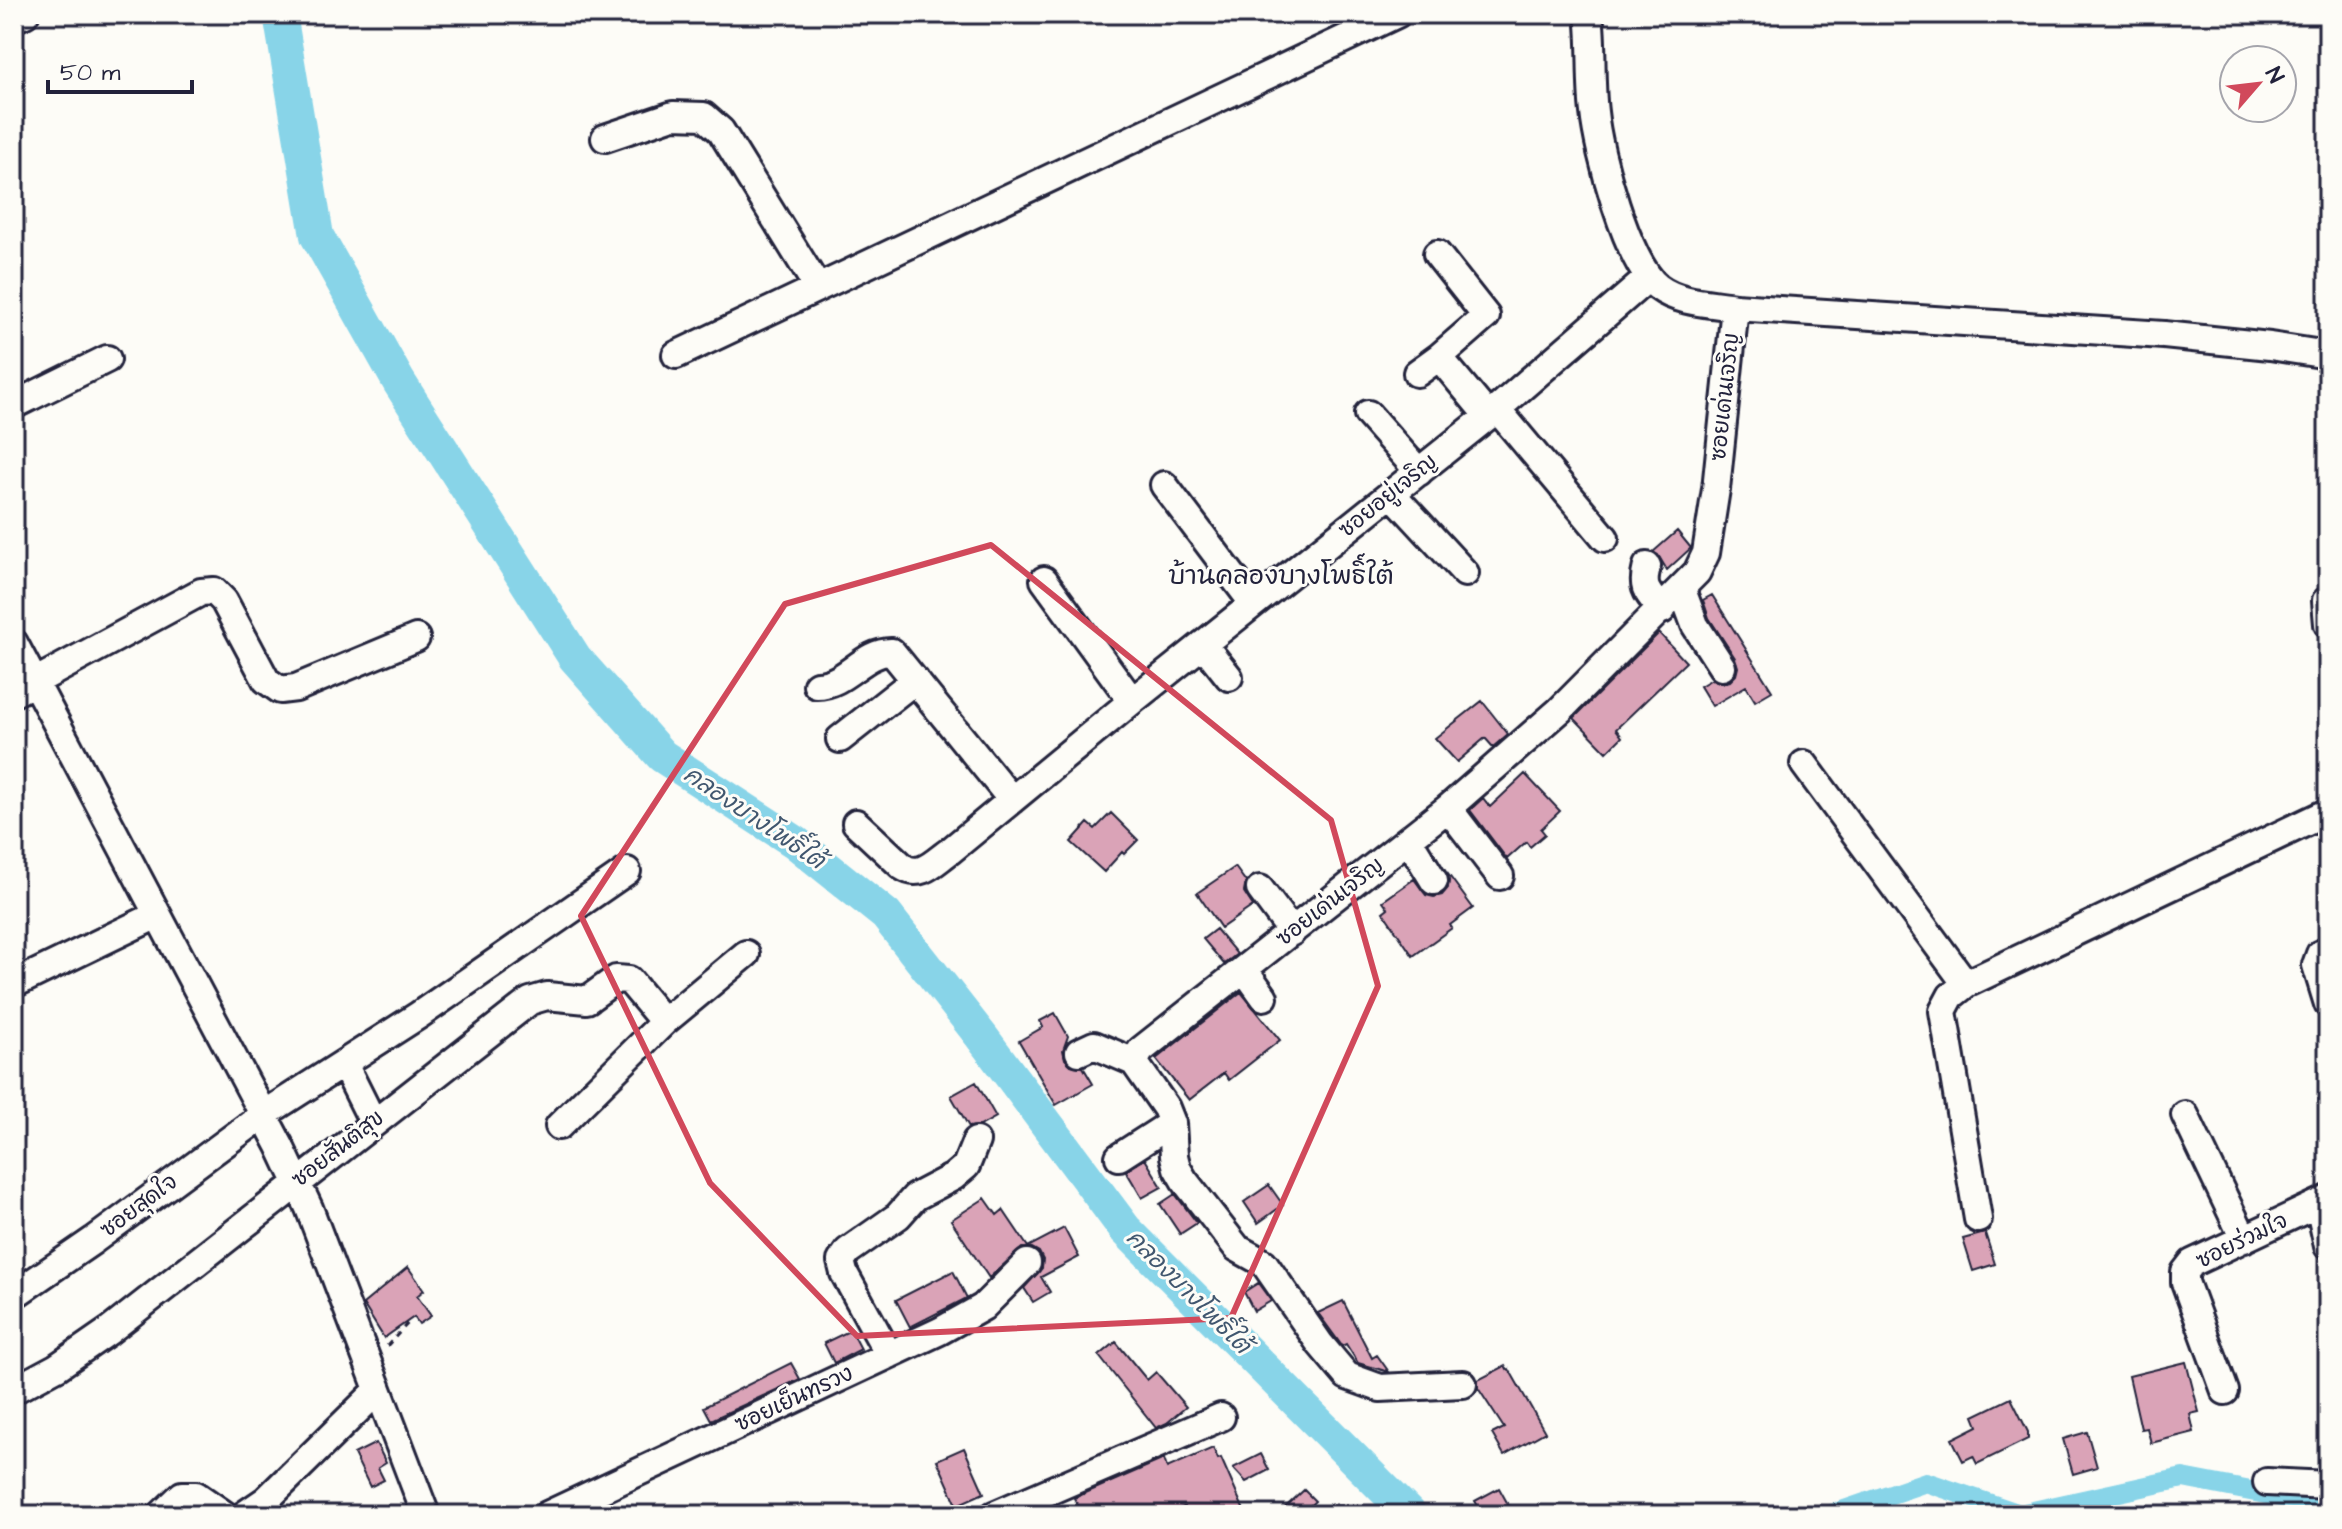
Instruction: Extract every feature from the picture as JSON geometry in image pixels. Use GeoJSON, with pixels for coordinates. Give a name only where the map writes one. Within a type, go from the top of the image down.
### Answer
{"type":"FeatureCollection","features":[{"type":"Feature","properties":{"kind":"street"},"geometry":{"type":"LineString","coordinates":[[14,19],[25,14]]}},
{"type":"Feature","properties":{"kind":"street"},"geometry":{"type":"LineString","coordinates":[[676,355],[1397,14]]}},
{"type":"Feature","properties":{"kind":"street"},"geometry":{"type":"LineString","coordinates":[[1589,14],[1594,112],[1603,159],[1621,218],[1648,278],[1661,289],[1682,299],[1735,307],[2164,335],[2328,355]]}},
{"type":"Feature","properties":{"kind":"street"},"geometry":{"type":"LineString","coordinates":[[605,138],[673,115],[704,116],[721,131],[818,288]]}},
{"type":"Feature","properties":{"kind":"street"},"geometry":{"type":"LineString","coordinates":[[1417,373],[1486,316],[1437,254]]}},
{"type":"Feature","properties":{"kind":"street","name":"ซอยอยู่เจริญ"},"geometry":{"type":"LineString","coordinates":[[856,823],[903,867],[912,873],[920,872],[1493,412],[1648,278]]}},
{"type":"Feature","properties":{"kind":"street","name":"ซอยเด่นเจริญ"},"geometry":{"type":"LineString","coordinates":[[1134,1062],[1141,1050],[1448,808],[1560,710],[1697,572],[1706,553],[1716,489],[1735,307]]}},
{"type":"Feature","properties":{"kind":"street"},"geometry":{"type":"LineString","coordinates":[[1439,357],[1493,412],[1605,538]]}},
{"type":"Feature","properties":{"kind":"street"},"geometry":{"type":"LineString","coordinates":[[14,405],[107,359]]}},
{"type":"Feature","properties":{"kind":"street"},"geometry":{"type":"LineString","coordinates":[[1368,414],[1419,472]]}},
{"type":"Feature","properties":{"kind":"street"},"geometry":{"type":"LineString","coordinates":[[1164,485],[1253,603]]}},
{"type":"Feature","properties":{"kind":"street"},"geometry":{"type":"LineString","coordinates":[[1391,493],[1465,573]]}},
{"type":"Feature","properties":{"kind":"street"},"geometry":{"type":"LineString","coordinates":[[1647,566],[1643,582],[1646,591],[1662,610]]}},
{"type":"Feature","properties":{"kind":"street"},"geometry":{"type":"LineString","coordinates":[[1044,580],[1132,701]]}},
{"type":"Feature","properties":{"kind":"street"},"geometry":{"type":"LineString","coordinates":[[1682,590],[1695,625],[1722,667]]}},
{"type":"Feature","properties":{"kind":"street"},"geometry":{"type":"LineString","coordinates":[[25,687],[201,592],[214,591],[224,601],[266,680],[280,690],[296,688],[416,638]]}},
{"type":"Feature","properties":{"kind":"street"},"geometry":{"type":"LineString","coordinates":[[2328,600],[2328,624]]}},
{"type":"Feature","properties":{"kind":"street"},"geometry":{"type":"LineString","coordinates":[[14,643],[25,687],[157,915],[296,1182],[426,1515]]}},
{"type":"Feature","properties":{"kind":"street"},"geometry":{"type":"LineString","coordinates":[[1203,644],[1229,677]]}},
{"type":"Feature","properties":{"kind":"street"},"geometry":{"type":"LineString","coordinates":[[817,685],[836,681],[883,651],[892,652],[1012,800]]}},
{"type":"Feature","properties":{"kind":"street"},"geometry":{"type":"LineString","coordinates":[[840,739],[915,680]]}},
{"type":"Feature","properties":{"kind":"street"},"geometry":{"type":"LineString","coordinates":[[1804,764],[1966,984]]}},
{"type":"Feature","properties":{"kind":"street"},"geometry":{"type":"LineString","coordinates":[[1448,808],[1500,876]]}},
{"type":"Feature","properties":{"kind":"street"},"geometry":{"type":"LineString","coordinates":[[1978,1219],[1943,1011],[1951,996],[1966,984],[2328,812]]}},
{"type":"Feature","properties":{"kind":"street"},"geometry":{"type":"LineString","coordinates":[[1409,840],[1434,881]]}},
{"type":"Feature","properties":{"kind":"street","name":"ซอยสุดใจ"},"geometry":{"type":"LineString","coordinates":[[14,1295],[68,1259],[263,1115],[344,1064],[627,871]]}},
{"type":"Feature","properties":{"kind":"street"},"geometry":{"type":"LineString","coordinates":[[1260,889],[1292,932]]}},
{"type":"Feature","properties":{"kind":"street"},"geometry":{"type":"LineString","coordinates":[[14,984],[157,915]]}},
{"type":"Feature","properties":{"kind":"street"},"geometry":{"type":"LineString","coordinates":[[2328,951],[2320,954],[2316,965],[2328,1004]]}},
{"type":"Feature","properties":{"kind":"street"},"geometry":{"type":"LineString","coordinates":[[559,1126],[664,1022],[746,954]]}},
{"type":"Feature","properties":{"kind":"street"},"geometry":{"type":"LineString","coordinates":[[1244,969],[1264,997]]}},
{"type":"Feature","properties":{"kind":"street","name":"ซอยสันติสุข"},"geometry":{"type":"LineString","coordinates":[[14,1390],[57,1367],[109,1331],[530,1001],[547,996],[587,1000],[616,979],[629,980],[664,1022]]}},
{"type":"Feature","properties":{"kind":"street"},"geometry":{"type":"LineString","coordinates":[[1079,1052],[1094,1045],[1134,1062],[1166,1108],[1172,1123],[1174,1156],[1184,1180],[1237,1248],[1264,1263],[1320,1344],[1347,1376],[1380,1388],[1463,1384]]}},
{"type":"Feature","properties":{"kind":"street"},"geometry":{"type":"LineString","coordinates":[[344,1064],[373,1122]]}},
{"type":"Feature","properties":{"kind":"street"},"geometry":{"type":"LineString","coordinates":[[2185,1115],[2244,1239]]}},
{"type":"Feature","properties":{"kind":"street"},"geometry":{"type":"LineString","coordinates":[[1119,1157],[1172,1123]]}},
{"type":"Feature","properties":{"kind":"street"},"geometry":{"type":"LineString","coordinates":[[889,1355],[844,1273],[841,1261],[848,1251],[898,1216],[915,1197],[953,1177],[966,1166],[976,1141]]}},
{"type":"Feature","properties":{"kind":"street"},"geometry":{"type":"LineString","coordinates":[[2323,1202],[2328,1246]]}},
{"type":"Feature","properties":{"kind":"street","name":"ซอยร่วมใจ"},"geometry":{"type":"LineString","coordinates":[[2225,1391],[2185,1282],[2185,1272],[2192,1263],[2323,1202]]}},
{"type":"Feature","properties":{"kind":"street","name":"ซอยเย็นทรวง"},"geometry":{"type":"LineString","coordinates":[[547,1515],[889,1355],[983,1307],[1027,1263]]}},
{"type":"Feature","properties":{"kind":"street"},"geometry":{"type":"LineString","coordinates":[[244,1515],[266,1500],[373,1378]]}},
{"type":"Feature","properties":{"kind":"street"},"geometry":{"type":"LineString","coordinates":[[994,1515],[1221,1417]]}},
{"type":"Feature","properties":{"kind":"street"},"geometry":{"type":"LineString","coordinates":[[2267,1482],[2328,1485]]}},
{"type":"Feature","properties":{"kind":"street"},"geometry":{"type":"LineString","coordinates":[[161,1515],[182,1495],[196,1495],[225,1515]]}},
{"type":"Feature","properties":{"kind":"path"},"geometry":{"type":"LineString","coordinates":[[373,1378],[409,1322]]}},
{"type":"Feature","properties":{"kind":"highlighted area"},"geometry":{"type":"Polygon","coordinates":[[[991,545],[1331,820],[1378,986],[1231,1318],[857,1336],[710,1183],[581,916],[785,604],[991,545]]]}},
{"type":"Feature","properties":{"kind":"building"},"geometry":{"type":"Polygon","coordinates":[[[1677,531],[1691,548],[1667,570],[1653,552],[1677,531]]]}},
{"type":"Feature","properties":{"kind":"building"},"geometry":{"type":"Polygon","coordinates":[[[1712,595],[1772,691],[1755,701],[1746,686],[1712,706],[1700,686],[1712,679],[1722,683],[1730,681],[1738,667],[1709,618],[1703,600],[1712,595]]]}},
{"type":"Feature","properties":{"kind":"building"},"geometry":{"type":"Polygon","coordinates":[[[1659,633],[1686,662],[1616,729],[1622,737],[1607,752],[1574,718],[1659,633]]]}},
{"type":"Feature","properties":{"kind":"building"},"geometry":{"type":"Polygon","coordinates":[[[1482,701],[1508,734],[1493,747],[1485,738],[1457,762],[1435,738],[1482,701]]]}},
{"type":"Feature","properties":{"kind":"building"},"geometry":{"type":"Polygon","coordinates":[[[1525,774],[1560,811],[1541,829],[1545,834],[1530,847],[1526,842],[1507,859],[1470,810],[1483,798],[1490,807],[1525,774]]]}},
{"type":"Feature","properties":{"kind":"building"},"geometry":{"type":"Polygon","coordinates":[[[1111,813],[1138,840],[1104,872],[1071,842],[1088,823],[1095,829],[1111,813]]]}},
{"type":"Feature","properties":{"kind":"building"},"geometry":{"type":"Polygon","coordinates":[[[1235,867],[1246,882],[1244,892],[1253,906],[1221,928],[1197,893],[1235,867]]]}},
{"type":"Feature","properties":{"kind":"building"},"geometry":{"type":"Polygon","coordinates":[[[1448,874],[1473,908],[1450,925],[1452,928],[1413,956],[1383,912],[1388,908],[1383,901],[1414,879],[1426,895],[1442,895],[1448,888],[1448,874]]]}},
{"type":"Feature","properties":{"kind":"building"},"geometry":{"type":"Polygon","coordinates":[[[1216,929],[1237,954],[1224,964],[1203,939],[1216,929]]]}},
{"type":"Feature","properties":{"kind":"building"},"geometry":{"type":"Polygon","coordinates":[[[1241,992],[1280,1040],[1229,1080],[1224,1073],[1189,1100],[1156,1059],[1241,992]]]}},
{"type":"Feature","properties":{"kind":"building"},"geometry":{"type":"Polygon","coordinates":[[[1055,1013],[1068,1036],[1063,1050],[1065,1059],[1071,1065],[1083,1067],[1093,1084],[1056,1105],[1019,1041],[1043,1027],[1040,1021],[1055,1013]]]}},
{"type":"Feature","properties":{"kind":"building"},"geometry":{"type":"Polygon","coordinates":[[[976,1082],[996,1117],[980,1126],[969,1127],[951,1096],[976,1082]]]}},
{"type":"Feature","properties":{"kind":"building"},"geometry":{"type":"Polygon","coordinates":[[[1145,1159],[1162,1187],[1142,1198],[1126,1171],[1145,1159]]]}},
{"type":"Feature","properties":{"kind":"building"},"geometry":{"type":"Polygon","coordinates":[[[1269,1185],[1283,1205],[1258,1223],[1244,1202],[1269,1185]]]}},
{"type":"Feature","properties":{"kind":"building"},"geometry":{"type":"Polygon","coordinates":[[[1175,1194],[1197,1223],[1180,1234],[1160,1204],[1175,1194]]]}},
{"type":"Feature","properties":{"kind":"building"},"geometry":{"type":"Polygon","coordinates":[[[985,1198],[997,1215],[1003,1210],[1028,1247],[1064,1228],[1079,1257],[1041,1277],[1050,1292],[1033,1302],[1024,1288],[1042,1268],[1043,1260],[1039,1252],[1022,1248],[989,1278],[951,1220],[985,1198]]]}},
{"type":"Feature","properties":{"kind":"building"},"geometry":{"type":"Polygon","coordinates":[[[1985,1233],[1995,1264],[1973,1271],[1963,1239],[1985,1233]]]}},
{"type":"Feature","properties":{"kind":"building"},"geometry":{"type":"Polygon","coordinates":[[[408,1267],[424,1290],[417,1296],[431,1316],[419,1324],[414,1317],[384,1338],[363,1304],[408,1267]]]}},
{"type":"Feature","properties":{"kind":"building"},"geometry":{"type":"Polygon","coordinates":[[[953,1271],[967,1298],[910,1327],[896,1300],[953,1271]]]}},
{"type":"Feature","properties":{"kind":"building"},"geometry":{"type":"Polygon","coordinates":[[[1258,1283],[1271,1301],[1254,1311],[1244,1292],[1258,1283]]]}},
{"type":"Feature","properties":{"kind":"building"},"geometry":{"type":"Polygon","coordinates":[[[1343,1301],[1372,1358],[1377,1355],[1389,1372],[1358,1363],[1346,1344],[1342,1346],[1318,1313],[1343,1301]]]}},
{"type":"Feature","properties":{"kind":"building"},"geometry":{"type":"Polygon","coordinates":[[[851,1330],[861,1349],[834,1363],[824,1343],[851,1330]]]}},
{"type":"Feature","properties":{"kind":"building"},"geometry":{"type":"Polygon","coordinates":[[[1116,1342],[1147,1380],[1156,1372],[1186,1407],[1167,1423],[1156,1428],[1099,1356],[1116,1342]]]}},
{"type":"Feature","properties":{"kind":"building"},"geometry":{"type":"Polygon","coordinates":[[[2186,1362],[2199,1412],[2190,1414],[2194,1432],[2151,1443],[2147,1428],[2141,1429],[2129,1376],[2186,1362]]]}},
{"type":"Feature","properties":{"kind":"building"},"geometry":{"type":"Polygon","coordinates":[[[791,1363],[800,1379],[711,1420],[704,1407],[791,1363]]]}},
{"type":"Feature","properties":{"kind":"building"},"geometry":{"type":"Polygon","coordinates":[[[1505,1366],[1545,1432],[1504,1455],[1492,1434],[1504,1428],[1478,1388],[1478,1380],[1505,1366]]]}},
{"type":"Feature","properties":{"kind":"building"},"geometry":{"type":"Polygon","coordinates":[[[2011,1398],[2028,1432],[2028,1439],[1977,1464],[1973,1456],[1963,1461],[1952,1439],[1978,1426],[1974,1416],[2011,1398]]]}},
{"type":"Feature","properties":{"kind":"building"},"geometry":{"type":"Polygon","coordinates":[[[2087,1432],[2097,1467],[2073,1474],[2063,1439],[2087,1432]]]}},
{"type":"Feature","properties":{"kind":"building"},"geometry":{"type":"Polygon","coordinates":[[[376,1443],[386,1463],[378,1468],[384,1480],[370,1487],[354,1454],[376,1443]]]}},
{"type":"Feature","properties":{"kind":"building"},"geometry":{"type":"Polygon","coordinates":[[[964,1448],[984,1493],[957,1505],[937,1460],[964,1448]]]}},
{"type":"Feature","properties":{"kind":"building"},"geometry":{"type":"Polygon","coordinates":[[[1213,1448],[1218,1459],[1221,1458],[1246,1515],[1188,1515],[1184,1507],[1165,1515],[1083,1515],[1074,1498],[1164,1459],[1167,1468],[1213,1448]]]}},
{"type":"Feature","properties":{"kind":"building"},"geometry":{"type":"Polygon","coordinates":[[[1261,1454],[1269,1470],[1246,1482],[1233,1468],[1261,1454]]]}},
{"type":"Feature","properties":{"kind":"building"},"geometry":{"type":"Polygon","coordinates":[[[1499,1488],[1514,1515],[1483,1515],[1475,1501],[1499,1488]]]}},
{"type":"Feature","properties":{"kind":"building"},"geometry":{"type":"Polygon","coordinates":[[[1304,1490],[1315,1501],[1310,1506],[1319,1515],[1277,1515],[1304,1490]]]}},
{"type":"Feature","properties":{"kind":"waterway","name":"คลองบางโพธิ์ใต้"},"geometry":{"type":"LineString","coordinates":[[280,14],[317,236],[399,382],[575,658],[662,756],[795,842],[886,915],[1125,1229],[1410,1515]]}},
{"type":"Feature","properties":{"kind":"waterway"},"geometry":{"type":"LineString","coordinates":[[1830,1515],[1926,1482],[2020,1514],[2183,1478],[2328,1506]]}},
{"type":"Feature","properties":{"kind":"district","name":"บ้านคลองบางโพธิ์ใต้"},"geometry":{"type":"Point","coordinates":[1281,576]}}]}
